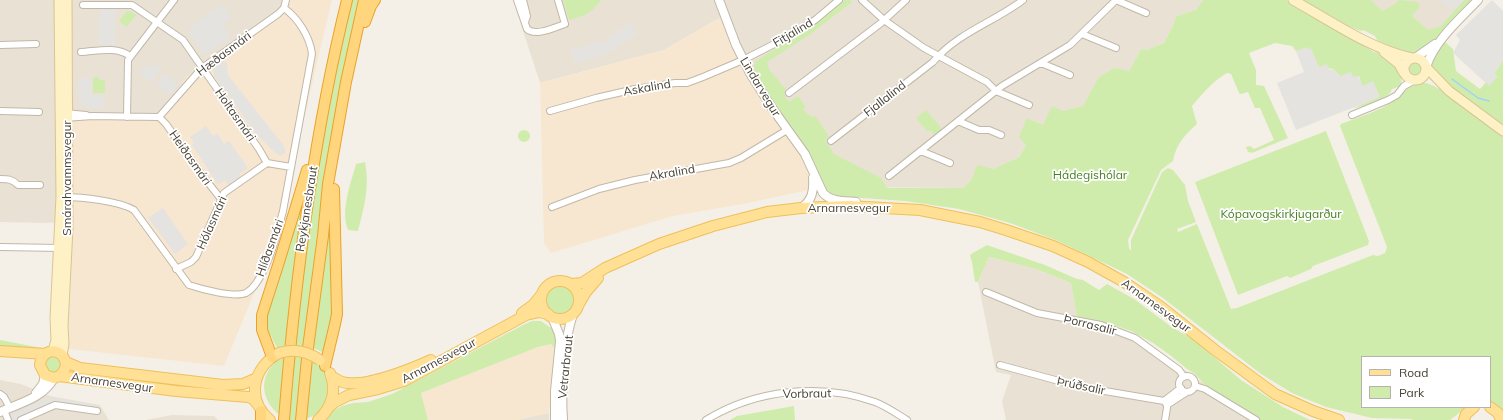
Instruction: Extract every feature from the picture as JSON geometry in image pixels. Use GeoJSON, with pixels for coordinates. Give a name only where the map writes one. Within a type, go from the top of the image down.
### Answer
{"type":"FeatureCollection","features":[{"type":"Feature","properties":{"kind":"highway","name":"Reykjanesbraut"},"geometry":{"type":"LineString","coordinates":[[284,420],[297,275],[308,195],[332,65],[347,0]]}},
{"type":"Feature","properties":{"kind":"highway","name":"Reykjanesbraut"},"geometry":{"type":"LineString","coordinates":[[301,420],[308,348],[323,236],[328,184],[364,0]]}},
{"type":"Feature","properties":{"kind":"highway"},"geometry":{"type":"LineString","coordinates":[[351,61],[362,38],[366,18],[375,0]]}},
{"type":"Feature","properties":{"kind":"highway"},"geometry":{"type":"LineString","coordinates":[[275,355],[262,330],[262,315],[280,262],[320,128]]}},
{"type":"Feature","properties":{"kind":"highway"},"geometry":{"type":"LineString","coordinates":[[323,363],[336,324],[333,195],[335,145]]}},
{"type":"Feature","properties":{"kind":"main road","name":"Smárahvammsvegur"},"geometry":{"type":"LineString","coordinates":[[59,0],[64,116]]}},
{"type":"Feature","properties":{"kind":"main road","name":"Smárahvammsvegur"},"geometry":{"type":"LineString","coordinates":[[56,356],[64,344],[64,116],[67,0]]}},
{"type":"Feature","properties":{"kind":"main road"},"geometry":{"type":"LineString","coordinates":[[1293,0],[1378,48],[1400,64],[1405,74],[1411,79],[1433,83],[1449,91]]}},
{"type":"Feature","properties":{"kind":"main road"},"geometry":{"type":"LineString","coordinates":[[1378,48],[1422,60],[1426,67],[1449,91],[1503,131]]}},
{"type":"Feature","properties":{"kind":"main road"},"geometry":{"type":"LineString","coordinates":[[1405,74],[1404,65],[1413,58]]}},
{"type":"Feature","properties":{"kind":"main road"},"geometry":{"type":"LineString","coordinates":[[1416,80],[1424,76],[1426,67]]}},
{"type":"Feature","properties":{"kind":"main road","name":"Arnarnesvegur"},"geometry":{"type":"LineString","coordinates":[[571,284],[582,283],[605,268],[613,266],[659,244],[714,226],[766,212],[801,208],[848,206],[920,210],[980,222],[1027,236],[1088,262],[1124,282],[1161,307],[1215,350],[1276,394],[1313,411],[1339,420]]}},
{"type":"Feature","properties":{"kind":"main road","name":"Arnarnesvegur"},"geometry":{"type":"LineString","coordinates":[[739,220],[799,213],[849,210],[883,211],[960,218]]}},
{"type":"Feature","properties":{"kind":"main road","name":"Arnarnesvegur"},"geometry":{"type":"LineString","coordinates":[[579,304],[591,285],[613,266]]}},
{"type":"Feature","properties":{"kind":"main road"},"geometry":{"type":"LineString","coordinates":[[564,281],[571,284],[578,293],[579,304],[573,314],[565,319],[558,319],[550,316],[542,305],[542,294],[546,288],[554,282],[564,281]]}},
{"type":"Feature","properties":{"kind":"main road","name":"Arnarnesvegur"},"geometry":{"type":"LineString","coordinates":[[331,376],[343,382],[355,384],[401,372],[458,348],[480,336],[528,309],[542,294]]}},
{"type":"Feature","properties":{"kind":"main road","name":"Arnarnesvegur"},"geometry":{"type":"LineString","coordinates":[[318,420],[335,402],[349,395],[378,389],[404,381],[526,315],[539,312],[550,316]]}},
{"type":"Feature","properties":{"kind":"main road","name":"Arnarnesvegur"},"geometry":{"type":"LineString","coordinates":[[0,351],[56,356],[80,368],[127,372],[200,383],[222,385],[243,384],[257,378]]}},
{"type":"Feature","properties":{"kind":"main road","name":"Arnarnesvegur"},"geometry":{"type":"LineString","coordinates":[[0,351],[31,360],[40,365]]}},
{"type":"Feature","properties":{"kind":"main road"},"geometry":{"type":"LineString","coordinates":[[257,378],[265,363],[275,355],[286,351],[300,351],[314,356],[323,363]]}},
{"type":"Feature","properties":{"kind":"main road"},"geometry":{"type":"LineString","coordinates":[[53,376],[40,365],[41,359],[56,356]]}},
{"type":"Feature","properties":{"kind":"main road","name":"Arnarnesvegur"},"geometry":{"type":"LineString","coordinates":[[53,376],[65,370],[56,356]]}},
{"type":"Feature","properties":{"kind":"main road","name":"Arnarnesvegur"},"geometry":{"type":"LineString","coordinates":[[323,363],[331,376],[333,391],[329,407]]}},
{"type":"Feature","properties":{"kind":"main road","name":"Arnarnesvegur"},"geometry":{"type":"LineString","coordinates":[[53,376],[176,391],[248,397],[253,400],[263,414]]}},
{"type":"Feature","properties":{"kind":"main road","name":"Arnarnesvegur"},"geometry":{"type":"LineString","coordinates":[[257,378],[255,388],[263,414]]}},
{"type":"Feature","properties":{"kind":"main road"},"geometry":{"type":"LineString","coordinates":[[1456,420],[1468,414]]}},
{"type":"Feature","properties":{"kind":"street"},"geometry":{"type":"LineString","coordinates":[[127,117],[128,60],[174,0]]}},
{"type":"Feature","properties":{"kind":"street"},"geometry":{"type":"LineString","coordinates":[[284,8],[286,0]]}},
{"type":"Feature","properties":{"kind":"street"},"geometry":{"type":"LineString","coordinates":[[517,0],[529,31],[534,32],[540,32],[565,24],[558,0]]}},
{"type":"Feature","properties":{"kind":"street"},"geometry":{"type":"LineString","coordinates":[[523,0],[527,16],[525,22]]}},
{"type":"Feature","properties":{"kind":"street","name":"Lindarvegur"},"geometry":{"type":"LineString","coordinates":[[719,0],[743,60],[757,86],[805,154],[825,196],[830,199],[883,207]]}},
{"type":"Feature","properties":{"kind":"street","name":"Fitjalind"},"geometry":{"type":"LineString","coordinates":[[743,60],[802,29],[827,11],[839,0]]}},
{"type":"Feature","properties":{"kind":"street"},"geometry":{"type":"LineString","coordinates":[[862,0],[884,20],[924,48],[987,82],[996,91],[1029,105]]}},
{"type":"Feature","properties":{"kind":"street"},"geometry":{"type":"LineString","coordinates":[[789,93],[884,20],[906,0]]}},
{"type":"Feature","properties":{"kind":"street","name":"Fjallalind"},"geometry":{"type":"LineString","coordinates":[[831,141],[933,62],[942,51],[953,42],[1023,0]]}},
{"type":"Feature","properties":{"kind":"street"},"geometry":{"type":"LineString","coordinates":[[889,176],[1010,80],[1070,45],[1116,0],[1146,13]]}},
{"type":"Feature","properties":{"kind":"street"},"geometry":{"type":"LineString","coordinates":[[1426,67],[1430,56],[1439,42],[1478,0]]}},
{"type":"Feature","properties":{"kind":"street","name":"Holtasmári"},"geometry":{"type":"LineString","coordinates":[[83,5],[130,4],[183,40],[259,149],[267,163]]}},
{"type":"Feature","properties":{"kind":"street","name":"Hæðasmári"},"geometry":{"type":"LineString","coordinates":[[159,117],[202,68],[278,14],[284,8]]}},
{"type":"Feature","properties":{"kind":"street","name":"Hlíðasmári"},"geometry":{"type":"LineString","coordinates":[[64,197],[121,204],[134,210],[189,285],[238,295],[247,292],[253,287],[260,278],[277,233],[283,211],[312,54],[309,39],[284,8]]}},
{"type":"Feature","properties":{"kind":"street"},"geometry":{"type":"LineString","coordinates":[[1082,34],[1116,48]]}},
{"type":"Feature","properties":{"kind":"street"},"geometry":{"type":"LineString","coordinates":[[1413,58],[1439,42]]}},
{"type":"Feature","properties":{"kind":"street"},"geometry":{"type":"LineString","coordinates":[[0,45],[36,44]]}},
{"type":"Feature","properties":{"kind":"street"},"geometry":{"type":"LineString","coordinates":[[82,52],[118,50],[130,56]]}},
{"type":"Feature","properties":{"kind":"street","name":"Askalind"},"geometry":{"type":"LineString","coordinates":[[550,111],[636,89],[675,83],[687,83],[743,60]]}},
{"type":"Feature","properties":{"kind":"street"},"geometry":{"type":"LineString","coordinates":[[1041,63],[1070,75]]}},
{"type":"Feature","properties":{"kind":"street"},"geometry":{"type":"LineString","coordinates":[[1404,86],[1405,74]]}},
{"type":"Feature","properties":{"kind":"street"},"geometry":{"type":"LineString","coordinates":[[1352,115],[1388,100],[1397,95],[1404,86],[1416,80]]}},
{"type":"Feature","properties":{"kind":"street"},"geometry":{"type":"LineString","coordinates":[[0,111],[39,112]]}},
{"type":"Feature","properties":{"kind":"street"},"geometry":{"type":"LineString","coordinates":[[64,116],[78,113],[94,116],[159,117]]}},
{"type":"Feature","properties":{"kind":"street","name":"Heiðasmári"},"geometry":{"type":"LineString","coordinates":[[159,117],[166,124],[221,199]]}},
{"type":"Feature","properties":{"kind":"street"},"geometry":{"type":"LineString","coordinates":[[958,122],[979,130],[989,130],[1001,135]]}},
{"type":"Feature","properties":{"kind":"street","name":"Akralind"},"geometry":{"type":"LineString","coordinates":[[552,207],[587,193],[621,183],[729,163],[741,158],[787,130]]}},
{"type":"Feature","properties":{"kind":"street"},"geometry":{"type":"LineString","coordinates":[[921,151],[950,163]]}},
{"type":"Feature","properties":{"kind":"street"},"geometry":{"type":"LineString","coordinates":[[267,163],[291,166]]}},
{"type":"Feature","properties":{"kind":"street","name":"Hólasmári"},"geometry":{"type":"LineString","coordinates":[[176,269],[190,262],[196,257],[224,193],[267,163]]}},
{"type":"Feature","properties":{"kind":"street","name":"Lindarvegur"},"geometry":{"type":"LineString","coordinates":[[801,208],[807,203],[812,195],[814,188],[812,170]]}},
{"type":"Feature","properties":{"kind":"street"},"geometry":{"type":"LineString","coordinates":[[0,179],[14,181],[18,185],[40,185]]}},
{"type":"Feature","properties":{"kind":"street"},"geometry":{"type":"LineString","coordinates":[[0,247],[63,248]]}},
{"type":"Feature","properties":{"kind":"street","name":"Þorrasalir"},"geometry":{"type":"LineString","coordinates":[[986,292],[1037,313],[1101,325],[1135,338],[1179,370],[1184,377],[1192,377],[1195,381],[1195,386],[1205,389],[1256,420]]}},
{"type":"Feature","properties":{"kind":"street","name":"Vetrarbraut"},"geometry":{"type":"LineString","coordinates":[[562,420],[566,351],[573,314]]}},
{"type":"Feature","properties":{"kind":"street","name":"Vetrarbraut"},"geometry":{"type":"LineString","coordinates":[[550,316],[559,334],[560,341],[555,391],[555,420]]}},
{"type":"Feature","properties":{"kind":"street","name":"Þrúðsalir"},"geometry":{"type":"LineString","coordinates":[[1000,365],[1081,387],[1165,403]]}},
{"type":"Feature","properties":{"kind":"street"},"geometry":{"type":"LineString","coordinates":[[5,410],[27,400],[53,376]]}},
{"type":"Feature","properties":{"kind":"street"},"geometry":{"type":"LineString","coordinates":[[1184,377],[1180,380],[1181,388],[1187,392]]}},
{"type":"Feature","properties":{"kind":"street"},"geometry":{"type":"LineString","coordinates":[[1165,403],[1192,390],[1195,386]]}},
{"type":"Feature","properties":{"kind":"street"},"geometry":{"type":"LineString","coordinates":[[1165,403],[1181,388]]}},
{"type":"Feature","properties":{"kind":"street","name":"Vorbraut"},"geometry":{"type":"LineString","coordinates":[[706,420],[721,411],[748,400],[787,392],[826,392],[854,396],[876,402],[907,420]]}},
{"type":"Feature","properties":{"kind":"street"},"geometry":{"type":"LineString","coordinates":[[0,394],[4,397],[5,410],[8,420]]}},
{"type":"Feature","properties":{"kind":"street"},"geometry":{"type":"LineString","coordinates":[[1165,403],[1168,408],[1165,420]]}},
{"type":"Feature","properties":{"kind":"street"},"geometry":{"type":"LineString","coordinates":[[21,420],[55,405],[98,411]]}},
{"type":"Feature","properties":{"kind":"shaded area"},"geometry":{"type":"Polygon","coordinates":[[[0,0],[283,0],[282,5],[277,12],[205,61],[187,77],[164,108],[64,222],[44,223],[0,222],[0,0]]]}},
{"type":"Feature","properties":{"kind":"shaded area"},"geometry":{"type":"Polygon","coordinates":[[[283,0],[332,0],[293,165],[265,267],[224,366],[60,348],[63,117],[157,114],[164,108],[187,77],[205,61],[277,12],[282,5],[283,0]]]}},
{"type":"Feature","properties":{"kind":"shaded area"},"geometry":{"type":"Polygon","coordinates":[[[513,0],[1203,0],[1196,10],[1176,16],[1173,26],[1164,43],[1146,50],[1141,49],[1129,71],[1098,78],[1083,107],[1063,111],[1043,125],[1026,145],[1019,157],[972,179],[963,188],[823,187],[757,80],[741,48],[728,15],[714,21],[664,50],[540,83],[513,0]]]}},
{"type":"Feature","properties":{"kind":"shaded area"},"geometry":{"type":"Polygon","coordinates":[[[1342,0],[1479,0],[1427,54],[1342,0]]]}},
{"type":"Feature","properties":{"kind":"shaded area"},"geometry":{"type":"Polygon","coordinates":[[[1439,0],[1464,0],[1457,8],[1453,6],[1451,9],[1439,0]]]}},
{"type":"Feature","properties":{"kind":"shaded area"},"geometry":{"type":"Polygon","coordinates":[[[1492,0],[1503,11],[1503,60],[1494,74],[1497,77],[1489,86],[1453,53],[1460,40],[1456,35],[1492,0]]]}},
{"type":"Feature","properties":{"kind":"shaded area"},"geometry":{"type":"Polygon","coordinates":[[[222,5],[231,18],[223,24],[231,37],[204,55],[189,33],[191,31],[188,28],[222,5]]]}},
{"type":"Feature","properties":{"kind":"shaded area"},"geometry":{"type":"Polygon","coordinates":[[[99,9],[115,9],[115,45],[99,45],[99,9]]]}},
{"type":"Feature","properties":{"kind":"shaded area"},"geometry":{"type":"Polygon","coordinates":[[[728,15],[741,48],[757,80],[823,187],[743,204],[673,216],[551,253],[544,243],[540,83],[664,50],[714,21],[728,15]]]}},
{"type":"Feature","properties":{"kind":"shaded area"},"geometry":{"type":"Polygon","coordinates":[[[631,23],[638,34],[607,54],[575,63],[570,50],[602,41],[604,45],[607,42],[605,39],[631,23]]]}},
{"type":"Feature","properties":{"kind":"shaded area"},"geometry":{"type":"Polygon","coordinates":[[[1307,47],[1308,50],[1311,48],[1319,67],[1327,64],[1328,69],[1335,70],[1340,76],[1351,72],[1353,77],[1358,76],[1363,86],[1373,81],[1380,97],[1296,130],[1277,83],[1304,72],[1296,51],[1307,47]]]}},
{"type":"Feature","properties":{"kind":"shaded area"},"geometry":{"type":"Polygon","coordinates":[[[222,61],[227,62],[228,75],[284,146],[286,152],[280,156],[256,134],[214,76],[213,68],[222,61]]]}},
{"type":"Feature","properties":{"kind":"shaded area"},"geometry":{"type":"Polygon","coordinates":[[[146,64],[152,68],[155,64],[161,69],[151,81],[146,79],[139,72],[146,64]]]}},
{"type":"Feature","properties":{"kind":"shaded area"},"geometry":{"type":"Polygon","coordinates":[[[165,73],[179,84],[170,95],[156,84],[165,73]]]}},
{"type":"Feature","properties":{"kind":"shaded area"},"geometry":{"type":"Polygon","coordinates":[[[92,78],[92,95],[103,95],[103,109],[87,109],[79,100],[78,79],[92,78]]]}},
{"type":"Feature","properties":{"kind":"shaded area"},"geometry":{"type":"Polygon","coordinates":[[[206,126],[213,136],[217,133],[224,144],[229,141],[248,168],[239,174],[241,177],[229,186],[225,180],[218,185],[192,145],[194,143],[190,137],[206,126]]]}},
{"type":"Feature","properties":{"kind":"shaded area"},"geometry":{"type":"Polygon","coordinates":[[[163,208],[188,244],[175,254],[148,218],[163,208]]]}},
{"type":"Feature","properties":{"kind":"shaded area"},"geometry":{"type":"Polygon","coordinates":[[[989,257],[1036,269],[1071,283],[1077,317],[1084,325],[1128,333],[1169,359],[1256,420],[1006,420],[1002,401],[1011,375],[996,372],[978,282],[989,257]]]}},
{"type":"Feature","properties":{"kind":"shaded area"},"geometry":{"type":"Polygon","coordinates":[[[551,344],[556,350],[549,413],[517,420],[428,420],[421,393],[538,347],[551,344]]]}},
{"type":"Feature","properties":{"kind":"shaded area"},"geometry":{"type":"Polygon","coordinates":[[[0,380],[21,384],[50,396],[100,405],[109,420],[0,420],[0,380]]]}},
{"type":"Feature","properties":{"kind":"shaded area"},"geometry":{"type":"Polygon","coordinates":[[[47,398],[63,399],[95,405],[94,413],[58,407],[27,420],[0,420],[47,398]]]}},
{"type":"Feature","properties":{"kind":"shaded area"},"geometry":{"type":"Polygon","coordinates":[[[549,413],[549,420],[517,420],[531,416],[549,413]]]}},
{"type":"Feature","properties":{"kind":"shaded area"},"geometry":{"type":"Polygon","coordinates":[[[172,415],[214,416],[218,420],[145,420],[172,415]]]}},
{"type":"Feature","properties":{"kind":"green space"},"geometry":{"type":"Polygon","coordinates":[[[352,0],[361,0],[326,186],[304,345],[298,420],[288,420],[301,271],[327,111],[352,0]]]}},
{"type":"Feature","properties":{"kind":"green space"},"geometry":{"type":"Polygon","coordinates":[[[563,0],[601,0],[587,13],[569,20],[563,0]]]}},
{"type":"Feature","properties":{"kind":"green space","name":"Hádegishólar"},"geometry":{"type":"Polygon","coordinates":[[[845,0],[850,0],[852,2],[808,36],[767,62],[769,69],[787,91],[784,94],[789,102],[798,96],[806,107],[803,109],[811,117],[815,116],[829,136],[825,140],[834,154],[881,178],[887,188],[963,188],[972,179],[977,165],[993,169],[1019,157],[1026,145],[1019,137],[1027,118],[1043,125],[1052,106],[1063,111],[1083,106],[1098,78],[1114,68],[1129,71],[1141,49],[1146,50],[1164,43],[1173,26],[1176,16],[1196,10],[1203,0],[1286,0],[1334,27],[1374,52],[1380,53],[1390,59],[1401,74],[1401,86],[1392,89],[1390,93],[1376,102],[1353,108],[1379,97],[1362,86],[1359,76],[1353,78],[1340,76],[1333,69],[1319,67],[1307,48],[1296,51],[1292,46],[1275,43],[1249,53],[1256,70],[1256,85],[1264,86],[1288,138],[1252,153],[1248,152],[1246,147],[1250,146],[1254,149],[1274,140],[1260,108],[1255,108],[1248,92],[1241,94],[1239,93],[1231,74],[1227,73],[1204,92],[1192,106],[1197,124],[1182,140],[1176,150],[1173,161],[1161,170],[1128,240],[1129,248],[1131,251],[1131,240],[1162,172],[1168,168],[1173,170],[1185,185],[1188,201],[1196,222],[1177,229],[1178,232],[1197,224],[1231,309],[1373,255],[1378,256],[1385,253],[1387,247],[1340,126],[1341,124],[1369,114],[1389,104],[1414,84],[1420,83],[1434,86],[1503,135],[1503,412],[1498,411],[1491,406],[1491,356],[1361,356],[1361,408],[1466,408],[1450,420],[1372,418],[1326,407],[1292,393],[1261,374],[1163,298],[1127,274],[1058,241],[1010,223],[959,209],[905,201],[833,196],[827,193],[755,73],[754,66],[756,61],[815,24],[845,0]]]}},
{"type":"Feature","properties":{"kind":"green space"},"geometry":{"type":"Polygon","coordinates":[[[1300,0],[1371,0],[1382,11],[1399,0],[1417,2],[1420,6],[1412,16],[1428,30],[1441,26],[1464,0],[1473,0],[1444,32],[1427,47],[1410,54],[1384,46],[1375,36],[1363,30],[1361,31],[1342,24],[1300,0]]]}},
{"type":"Feature","properties":{"kind":"green space"},"geometry":{"type":"Polygon","coordinates":[[[130,11],[136,15],[127,27],[119,21],[126,12],[130,11]]]}},
{"type":"Feature","properties":{"kind":"green space"},"geometry":{"type":"Polygon","coordinates":[[[1445,42],[1453,49],[1456,71],[1480,89],[1486,82],[1489,85],[1497,77],[1494,74],[1503,60],[1503,125],[1439,79],[1430,63],[1442,43],[1445,42]]]}},
{"type":"Feature","properties":{"kind":"green space"},"geometry":{"type":"Polygon","coordinates":[[[1415,61],[1421,63],[1423,69],[1421,75],[1415,77],[1409,75],[1407,69],[1409,63],[1415,61]]]}},
{"type":"Feature","properties":{"kind":"green space"},"geometry":{"type":"Polygon","coordinates":[[[93,77],[99,77],[99,80],[105,80],[105,93],[93,93],[93,77]]]}},
{"type":"Feature","properties":{"kind":"green space"},"geometry":{"type":"Polygon","coordinates":[[[926,110],[942,129],[934,135],[930,130],[928,132],[916,118],[926,110]]]}},
{"type":"Feature","properties":{"kind":"green space"},"geometry":{"type":"Polygon","coordinates":[[[526,130],[529,131],[529,141],[522,142],[519,141],[518,134],[519,131],[526,130]]]}},
{"type":"Feature","properties":{"kind":"green space","name":"Kópavogskirkjugarður"},"geometry":{"type":"Polygon","coordinates":[[[1326,131],[1369,241],[1368,245],[1313,266],[1311,269],[1290,278],[1287,276],[1238,295],[1195,182],[1326,131]]]}},
{"type":"Feature","properties":{"kind":"green space"},"geometry":{"type":"Polygon","coordinates":[[[365,162],[367,188],[358,231],[348,230],[345,214],[349,188],[356,164],[365,162]]]}},
{"type":"Feature","properties":{"kind":"green space"},"geometry":{"type":"Polygon","coordinates":[[[331,197],[334,309],[326,345],[322,352],[309,346],[331,197]]]}},
{"type":"Feature","properties":{"kind":"green space"},"geometry":{"type":"Polygon","coordinates":[[[302,200],[304,201],[285,345],[277,348],[268,330],[267,314],[302,200]]]}},
{"type":"Feature","properties":{"kind":"green space"},"geometry":{"type":"Polygon","coordinates":[[[987,245],[1083,280],[1099,290],[1107,284],[1134,299],[1173,328],[1193,339],[1241,380],[1283,407],[1310,420],[1260,420],[1204,384],[1195,374],[1153,343],[1131,331],[1110,324],[1077,317],[1071,283],[1036,269],[989,257],[978,282],[975,282],[970,256],[987,245]]]}},
{"type":"Feature","properties":{"kind":"green space"},"geometry":{"type":"Polygon","coordinates":[[[560,285],[571,289],[575,300],[571,311],[560,315],[549,311],[545,300],[549,289],[560,285]]]}},
{"type":"Feature","properties":{"kind":"green space"},"geometry":{"type":"Polygon","coordinates":[[[532,321],[541,321],[556,332],[556,350],[551,344],[538,347],[421,393],[428,420],[327,420],[333,411],[342,406],[353,403],[368,402],[392,394],[532,321]]]}},
{"type":"Feature","properties":{"kind":"green space"},"geometry":{"type":"Polygon","coordinates":[[[0,340],[47,349],[0,348],[0,340]]]}},
{"type":"Feature","properties":{"kind":"green space"},"geometry":{"type":"Polygon","coordinates":[[[50,354],[62,359],[62,369],[50,375],[43,361],[50,354]]]}},
{"type":"Feature","properties":{"kind":"green space"},"geometry":{"type":"Polygon","coordinates":[[[284,356],[281,416],[268,402],[264,385],[269,369],[275,362],[284,356]]]}},
{"type":"Feature","properties":{"kind":"green space"},"geometry":{"type":"Polygon","coordinates":[[[310,357],[321,364],[324,369],[328,379],[330,398],[320,413],[306,419],[310,357]]]}},
{"type":"Feature","properties":{"kind":"green space"},"geometry":{"type":"Polygon","coordinates":[[[794,406],[795,420],[730,420],[737,416],[794,406]]]}},
{"type":"Feature","properties":{"kind":"waterway"},"geometry":{"type":"LineString","coordinates":[[1452,79],[1478,98],[1489,101]]}}]}
